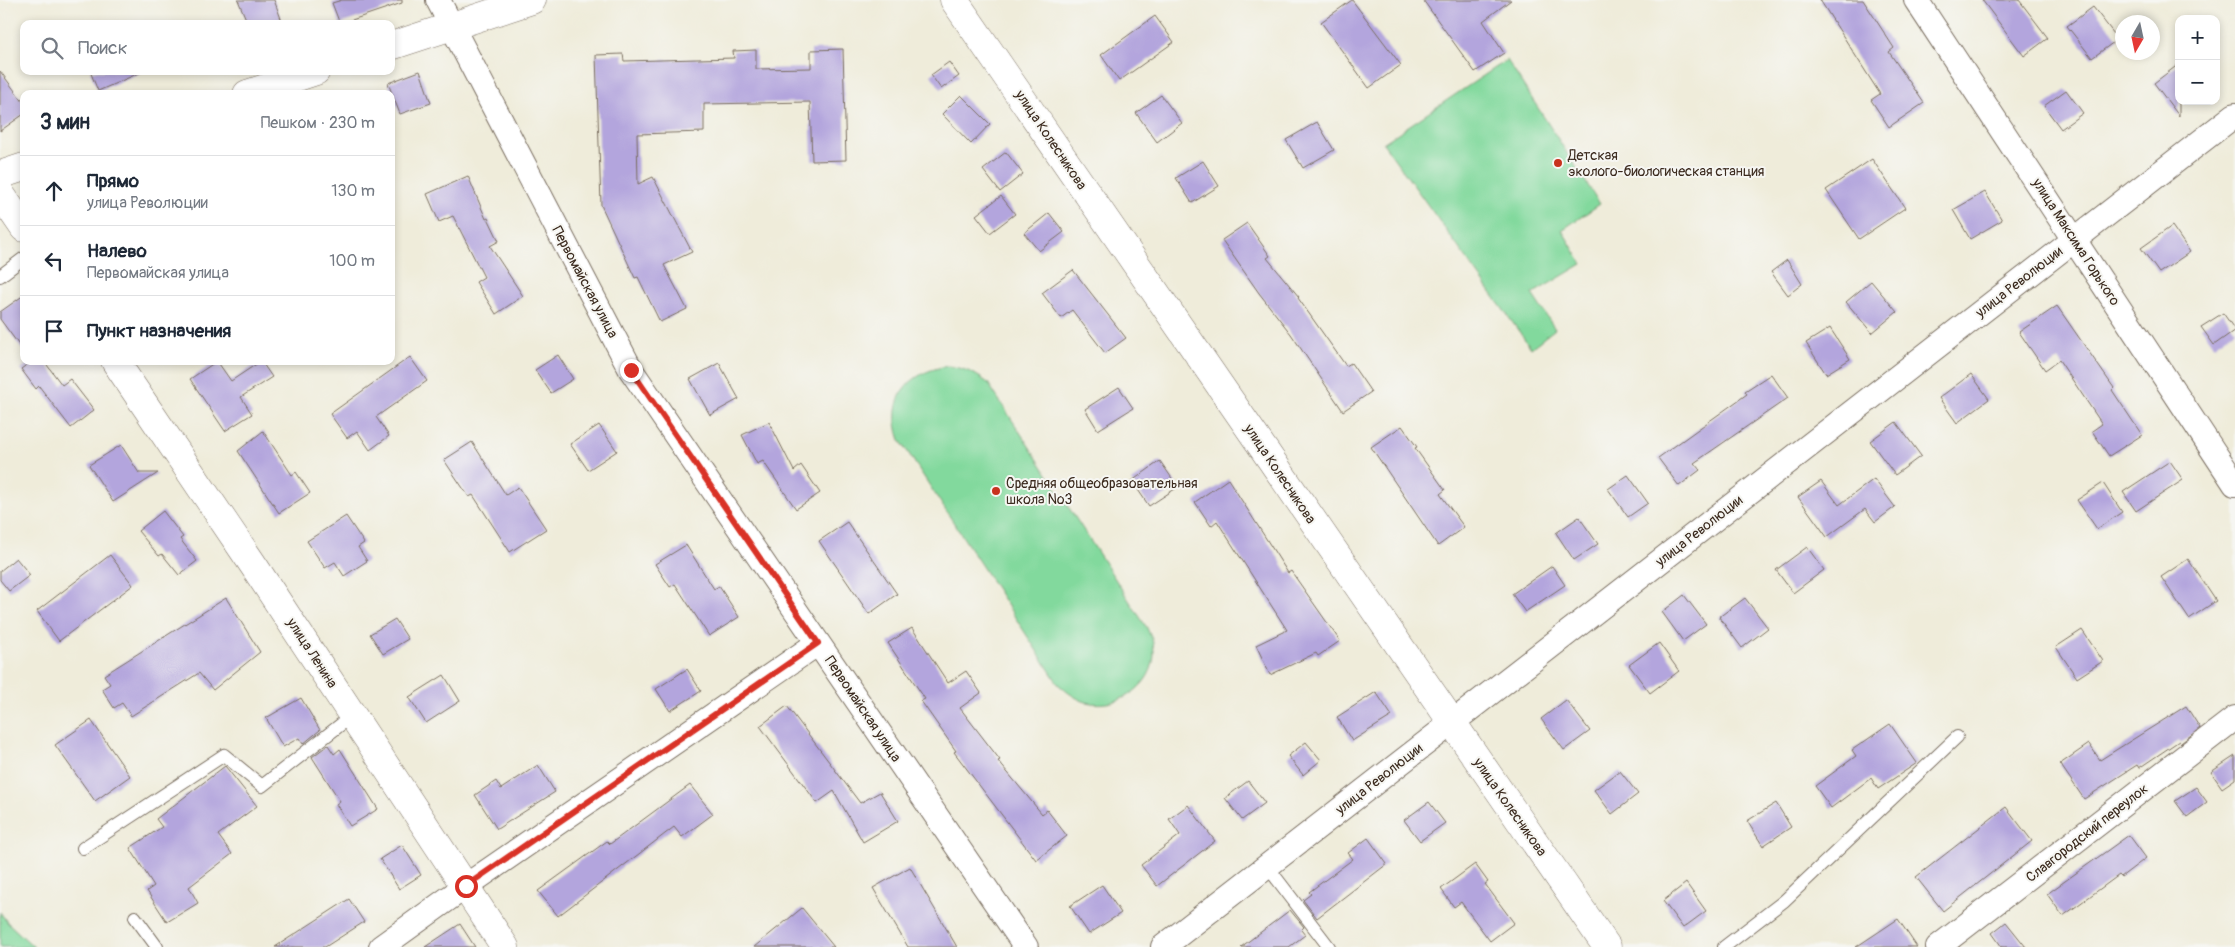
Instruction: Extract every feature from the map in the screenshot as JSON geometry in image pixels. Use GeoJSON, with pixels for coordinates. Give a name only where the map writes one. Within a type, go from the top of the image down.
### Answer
{"type":"FeatureCollection","features":[{"type":"Feature","properties":{"kind":"street","name":"Первомайская улица"},"geometry":{"type":"LineString","coordinates":[[438,0],[631,370],[1026,947]]}},
{"type":"Feature","properties":{"kind":"street"},"geometry":{"type":"LineString","coordinates":[[395,45],[532,0]]}},
{"type":"Feature","properties":{"kind":"street","name":"улица Колесникова"},"geometry":{"type":"LineString","coordinates":[[954,0],[1607,947]]}},
{"type":"Feature","properties":{"kind":"street","name":"улица Максима Горького"},"geometry":{"type":"LineString","coordinates":[[1916,0],[2075,238],[2235,484]]}},
{"type":"Feature","properties":{"kind":"street"},"geometry":{"type":"LineString","coordinates":[[259,90],[304,75]]}},
{"type":"Feature","properties":{"kind":"street","name":"улица Революции"},"geometry":{"type":"LineString","coordinates":[[1163,947],[2235,115]]}},
{"type":"Feature","properties":{"kind":"street"},"geometry":{"type":"LineString","coordinates":[[0,175],[20,168]]}},
{"type":"Feature","properties":{"kind":"street"},"geometry":{"type":"LineString","coordinates":[[0,193],[20,222]]}},
{"type":"Feature","properties":{"kind":"street","name":"улица Ленина"},"geometry":{"type":"LineString","coordinates":[[118,365],[353,715],[505,947]]}},
{"type":"Feature","properties":{"kind":"street"},"geometry":{"type":"LineString","coordinates":[[380,947],[818,643]]}},
{"type":"Feature","properties":{"kind":"street","name":"Славгородский переулок"},"geometry":{"type":"LineString","coordinates":[[1938,947],[2235,718]]}},
{"type":"Feature","properties":{"kind":"lane"},"geometry":{"type":"LineString","coordinates":[[0,276],[20,261]]}},
{"type":"Feature","properties":{"kind":"lane"},"geometry":{"type":"LineString","coordinates":[[83,848],[224,755],[262,786],[353,715]]}},
{"type":"Feature","properties":{"kind":"lane"},"geometry":{"type":"LineString","coordinates":[[1724,947],[1784,901],[1957,737]]}},
{"type":"Feature","properties":{"kind":"lane"},"geometry":{"type":"LineString","coordinates":[[1267,866],[1329,947]]}},
{"type":"Feature","properties":{"kind":"lane"},"geometry":{"type":"LineString","coordinates":[[135,917],[157,947]]}},
{"type":"Feature","properties":{"kind":"green space"},"geometry":{"type":"Polygon","coordinates":[[[1507,60],[1600,204],[1562,230],[1582,264],[1532,294],[1555,329],[1531,348],[1383,143],[1507,60]]]}},
{"type":"Feature","properties":{"kind":"green space"},"geometry":{"type":"Polygon","coordinates":[[[948,366],[979,376],[988,383],[1147,628],[1153,643],[1154,657],[1151,670],[1145,681],[1125,697],[1099,704],[1086,702],[1072,695],[1059,685],[900,440],[896,426],[896,412],[903,390],[921,374],[948,366]]]}},
{"type":"Feature","properties":{"kind":"green space"},"geometry":{"type":"Polygon","coordinates":[[[0,912],[7,922],[34,947],[0,947],[0,912]]]}},
{"type":"Feature","properties":{"kind":"building"},"geometry":{"type":"Polygon","coordinates":[[[238,0],[274,0],[282,20],[246,20],[238,0]]]}},
{"type":"Feature","properties":{"kind":"building"},"geometry":{"type":"Polygon","coordinates":[[[342,0],[402,0],[402,3],[352,20],[338,20],[332,3],[342,0]]]}},
{"type":"Feature","properties":{"kind":"building"},"geometry":{"type":"Polygon","coordinates":[[[1352,0],[1401,65],[1369,88],[1321,22],[1352,0]]]}},
{"type":"Feature","properties":{"kind":"building"},"geometry":{"type":"Polygon","coordinates":[[[1423,0],[1511,0],[1483,21],[1504,53],[1475,72],[1423,0]]]}},
{"type":"Feature","properties":{"kind":"building"},"geometry":{"type":"Polygon","coordinates":[[[1820,0],[1863,0],[1894,48],[1889,52],[1924,103],[1889,127],[1871,100],[1880,94],[1820,0]]]}},
{"type":"Feature","properties":{"kind":"building"},"geometry":{"type":"Polygon","coordinates":[[[1982,0],[2019,0],[2048,38],[2024,56],[1982,0]]]}},
{"type":"Feature","properties":{"kind":"building"},"geometry":{"type":"Polygon","coordinates":[[[2093,7],[2115,35],[2115,41],[2092,58],[2067,26],[2093,7]]]}},
{"type":"Feature","properties":{"kind":"building"},"geometry":{"type":"Polygon","coordinates":[[[1155,16],[1174,42],[1119,81],[1101,55],[1155,16]]]}},
{"type":"Feature","properties":{"kind":"building"},"geometry":{"type":"Polygon","coordinates":[[[843,49],[846,160],[812,161],[810,102],[704,104],[704,132],[637,134],[638,184],[653,177],[692,252],[664,265],[687,309],[660,322],[638,277],[635,278],[601,205],[596,55],[623,54],[624,61],[734,58],[733,51],[756,50],[756,69],[811,68],[811,50],[843,49]]]}},
{"type":"Feature","properties":{"kind":"building"},"geometry":{"type":"Polygon","coordinates":[[[949,62],[959,76],[941,89],[931,75],[949,62]]]}},
{"type":"Feature","properties":{"kind":"building"},"geometry":{"type":"Polygon","coordinates":[[[2175,67],[2175,105],[2179,105],[2179,116],[2154,83],[2175,67]]]}},
{"type":"Feature","properties":{"kind":"building"},"geometry":{"type":"Polygon","coordinates":[[[0,71],[20,98],[20,117],[0,131],[0,71]]]}},
{"type":"Feature","properties":{"kind":"building"},"geometry":{"type":"Polygon","coordinates":[[[420,71],[431,103],[400,114],[395,101],[395,90],[391,90],[388,83],[420,71]]]}},
{"type":"Feature","properties":{"kind":"building"},"geometry":{"type":"Polygon","coordinates":[[[92,75],[135,75],[100,90],[98,90],[92,75]]]}},
{"type":"Feature","properties":{"kind":"building"},"geometry":{"type":"Polygon","coordinates":[[[2066,90],[2083,113],[2061,129],[2044,106],[2066,90]]]}},
{"type":"Feature","properties":{"kind":"building"},"geometry":{"type":"Polygon","coordinates":[[[961,95],[990,124],[971,144],[942,114],[961,95]]]}},
{"type":"Feature","properties":{"kind":"building"},"geometry":{"type":"Polygon","coordinates":[[[1161,95],[1182,123],[1157,142],[1136,113],[1161,95]]]}},
{"type":"Feature","properties":{"kind":"building"},"geometry":{"type":"Polygon","coordinates":[[[1317,122],[1334,150],[1303,168],[1286,140],[1317,122]]]}},
{"type":"Feature","properties":{"kind":"building"},"geometry":{"type":"Polygon","coordinates":[[[1006,152],[1023,174],[1000,192],[983,170],[1006,152]]]}},
{"type":"Feature","properties":{"kind":"building"},"geometry":{"type":"Polygon","coordinates":[[[1872,159],[1905,208],[1859,239],[1826,190],[1872,159]]]}},
{"type":"Feature","properties":{"kind":"building"},"geometry":{"type":"Polygon","coordinates":[[[1203,161],[1219,186],[1192,203],[1176,178],[1203,161]]]}},
{"type":"Feature","properties":{"kind":"building"},"geometry":{"type":"Polygon","coordinates":[[[468,176],[486,219],[488,218],[499,241],[490,246],[523,296],[496,314],[476,282],[484,277],[453,216],[439,222],[427,194],[468,176]]]}},
{"type":"Feature","properties":{"kind":"building"},"geometry":{"type":"Polygon","coordinates":[[[1985,192],[2002,220],[1970,239],[1953,210],[1985,192]]]}},
{"type":"Feature","properties":{"kind":"building"},"geometry":{"type":"Polygon","coordinates":[[[1001,196],[1015,214],[990,233],[976,215],[1001,196]]]}},
{"type":"Feature","properties":{"kind":"building"},"geometry":{"type":"Polygon","coordinates":[[[1049,213],[1064,232],[1039,251],[1024,233],[1049,213]]]}},
{"type":"Feature","properties":{"kind":"building"},"geometry":{"type":"Polygon","coordinates":[[[1247,223],[1270,256],[1267,258],[1299,297],[1346,366],[1351,363],[1371,392],[1343,411],[1291,334],[1259,293],[1222,240],[1247,223]]]}},
{"type":"Feature","properties":{"kind":"building"},"geometry":{"type":"Polygon","coordinates":[[[2172,226],[2190,252],[2159,273],[2141,248],[2172,226]]]}},
{"type":"Feature","properties":{"kind":"building"},"geometry":{"type":"Polygon","coordinates":[[[1787,260],[1802,284],[1788,295],[1771,272],[1787,260]]]}},
{"type":"Feature","properties":{"kind":"building"},"geometry":{"type":"Polygon","coordinates":[[[1073,270],[1126,338],[1105,353],[1072,310],[1061,318],[1042,293],[1073,270]]]}},
{"type":"Feature","properties":{"kind":"building"},"geometry":{"type":"Polygon","coordinates":[[[1871,281],[1897,312],[1872,333],[1846,302],[1871,281]]]}},
{"type":"Feature","properties":{"kind":"building"},"geometry":{"type":"Polygon","coordinates":[[[20,298],[20,346],[0,319],[0,312],[20,298]]]}},
{"type":"Feature","properties":{"kind":"building"},"geometry":{"type":"Polygon","coordinates":[[[2057,306],[2114,388],[2112,390],[2142,435],[2109,456],[2092,431],[2102,424],[2059,360],[2045,370],[2019,332],[2057,306]]]}},
{"type":"Feature","properties":{"kind":"building"},"geometry":{"type":"Polygon","coordinates":[[[2223,313],[2235,330],[2214,345],[2201,327],[2223,313]]]}},
{"type":"Feature","properties":{"kind":"building"},"geometry":{"type":"Polygon","coordinates":[[[1830,328],[1850,359],[1826,374],[1806,343],[1830,328]]]}},
{"type":"Feature","properties":{"kind":"building"},"geometry":{"type":"Polygon","coordinates":[[[558,355],[573,379],[551,393],[535,370],[558,355]]]}},
{"type":"Feature","properties":{"kind":"building"},"geometry":{"type":"Polygon","coordinates":[[[410,357],[427,381],[376,417],[389,436],[370,450],[357,431],[347,438],[330,414],[410,357]]]}},
{"type":"Feature","properties":{"kind":"building"},"geometry":{"type":"Polygon","coordinates":[[[719,363],[739,399],[710,415],[690,379],[719,363]]]}},
{"type":"Feature","properties":{"kind":"building"},"geometry":{"type":"Polygon","coordinates":[[[26,365],[47,365],[62,385],[70,379],[94,410],[71,428],[39,386],[36,389],[21,369],[26,365]]]}},
{"type":"Feature","properties":{"kind":"building"},"geometry":{"type":"Polygon","coordinates":[[[211,365],[220,365],[231,381],[255,365],[264,365],[272,377],[241,397],[252,414],[225,431],[190,379],[211,365]]]}},
{"type":"Feature","properties":{"kind":"building"},"geometry":{"type":"Polygon","coordinates":[[[1771,374],[1788,398],[1694,463],[1700,470],[1679,486],[1658,458],[1747,394],[1745,391],[1771,374]]]}},
{"type":"Feature","properties":{"kind":"building"},"geometry":{"type":"Polygon","coordinates":[[[1971,374],[1989,399],[1957,423],[1939,398],[1971,374]]]}},
{"type":"Feature","properties":{"kind":"building"},"geometry":{"type":"Polygon","coordinates":[[[1119,387],[1133,408],[1098,430],[1085,409],[1119,387]]]}},
{"type":"Feature","properties":{"kind":"building"},"geometry":{"type":"Polygon","coordinates":[[[769,422],[794,471],[801,465],[820,493],[796,509],[763,461],[757,464],[742,435],[769,422]]]}},
{"type":"Feature","properties":{"kind":"building"},"geometry":{"type":"Polygon","coordinates":[[[1896,422],[1921,456],[1895,475],[1870,441],[1896,422]]]}},
{"type":"Feature","properties":{"kind":"building"},"geometry":{"type":"Polygon","coordinates":[[[599,425],[617,451],[588,470],[570,444],[599,425]]]}},
{"type":"Feature","properties":{"kind":"building"},"geometry":{"type":"Polygon","coordinates":[[[1402,426],[1445,490],[1440,494],[1464,527],[1438,546],[1371,447],[1402,426]]]}},
{"type":"Feature","properties":{"kind":"building"},"geometry":{"type":"Polygon","coordinates":[[[263,431],[292,475],[296,472],[310,493],[279,513],[238,451],[263,431]]]}},
{"type":"Feature","properties":{"kind":"building"},"geometry":{"type":"Polygon","coordinates":[[[472,442],[506,495],[518,487],[546,529],[510,552],[473,495],[469,497],[444,460],[472,442]]]}},
{"type":"Feature","properties":{"kind":"building"},"geometry":{"type":"Polygon","coordinates":[[[121,445],[139,473],[158,473],[113,502],[89,465],[121,445]]]}},
{"type":"Feature","properties":{"kind":"building"},"geometry":{"type":"Polygon","coordinates":[[[1160,461],[1178,487],[1149,506],[1132,481],[1160,461]]]}},
{"type":"Feature","properties":{"kind":"building"},"geometry":{"type":"Polygon","coordinates":[[[2170,461],[2183,480],[2136,511],[2123,492],[2170,461]]]}},
{"type":"Feature","properties":{"kind":"building"},"geometry":{"type":"Polygon","coordinates":[[[1628,475],[1648,503],[1628,517],[1608,489],[1628,475]]]}},
{"type":"Feature","properties":{"kind":"building"},"geometry":{"type":"Polygon","coordinates":[[[1228,479],[1288,573],[1291,571],[1340,641],[1318,656],[1316,653],[1270,675],[1256,645],[1287,630],[1217,521],[1211,526],[1195,502],[1228,479]]]}},
{"type":"Feature","properties":{"kind":"building"},"geometry":{"type":"Polygon","coordinates":[[[1874,479],[1895,507],[1875,522],[1865,509],[1827,537],[1798,497],[1821,481],[1839,505],[1874,479]]]}},
{"type":"Feature","properties":{"kind":"building"},"geometry":{"type":"Polygon","coordinates":[[[2103,483],[2122,512],[2097,529],[2077,500],[2103,483]]]}},
{"type":"Feature","properties":{"kind":"building"},"geometry":{"type":"Polygon","coordinates":[[[163,511],[183,537],[180,539],[197,561],[179,575],[162,554],[159,556],[138,531],[163,511]]]}},
{"type":"Feature","properties":{"kind":"building"},"geometry":{"type":"Polygon","coordinates":[[[346,516],[364,543],[358,547],[367,561],[344,576],[335,562],[325,568],[307,541],[346,516]]]}},
{"type":"Feature","properties":{"kind":"building"},"geometry":{"type":"Polygon","coordinates":[[[1579,517],[1598,544],[1574,560],[1556,533],[1579,517]]]}},
{"type":"Feature","properties":{"kind":"building"},"geometry":{"type":"Polygon","coordinates":[[[847,522],[897,594],[869,614],[819,541],[847,522]]]}},
{"type":"Feature","properties":{"kind":"building"},"geometry":{"type":"Polygon","coordinates":[[[686,545],[714,589],[719,586],[739,617],[709,636],[675,584],[670,587],[655,564],[686,545]]]}},
{"type":"Feature","properties":{"kind":"building"},"geometry":{"type":"Polygon","coordinates":[[[1807,547],[1824,570],[1793,593],[1776,570],[1807,547]]]}},
{"type":"Feature","properties":{"kind":"building"},"geometry":{"type":"Polygon","coordinates":[[[110,555],[133,585],[59,641],[37,611],[110,555]]]}},
{"type":"Feature","properties":{"kind":"building"},"geometry":{"type":"Polygon","coordinates":[[[16,558],[30,575],[9,591],[0,580],[0,571],[16,558]]]}},
{"type":"Feature","properties":{"kind":"building"},"geometry":{"type":"Polygon","coordinates":[[[2188,559],[2216,601],[2189,619],[2161,577],[2188,559]]]}},
{"type":"Feature","properties":{"kind":"building"},"geometry":{"type":"Polygon","coordinates":[[[1552,566],[1565,585],[1525,612],[1512,594],[1552,566]]]}},
{"type":"Feature","properties":{"kind":"building"},"geometry":{"type":"Polygon","coordinates":[[[1684,595],[1706,624],[1683,641],[1662,612],[1684,595]]]}},
{"type":"Feature","properties":{"kind":"building"},"geometry":{"type":"Polygon","coordinates":[[[226,598],[260,652],[213,690],[199,673],[131,716],[122,703],[114,708],[102,689],[110,684],[104,675],[226,598]]]}},
{"type":"Feature","properties":{"kind":"building"},"geometry":{"type":"Polygon","coordinates":[[[1745,598],[1768,628],[1742,648],[1719,617],[1745,598]]]}},
{"type":"Feature","properties":{"kind":"building"},"geometry":{"type":"Polygon","coordinates":[[[395,619],[408,639],[383,654],[370,634],[395,619]]]}},
{"type":"Feature","properties":{"kind":"building"},"geometry":{"type":"Polygon","coordinates":[[[912,628],[948,683],[966,671],[981,693],[960,708],[1000,760],[998,761],[1042,814],[1047,810],[1067,836],[1036,860],[954,752],[956,751],[921,701],[925,699],[888,643],[912,628]]]}},
{"type":"Feature","properties":{"kind":"building"},"geometry":{"type":"Polygon","coordinates":[[[2082,630],[2103,661],[2077,678],[2056,647],[2082,630]]]}},
{"type":"Feature","properties":{"kind":"building"},"geometry":{"type":"Polygon","coordinates":[[[1659,643],[1679,671],[1650,693],[1629,665],[1659,643]]]}},
{"type":"Feature","properties":{"kind":"building"},"geometry":{"type":"Polygon","coordinates":[[[687,669],[701,691],[670,711],[656,689],[687,669]]]}},
{"type":"Feature","properties":{"kind":"building"},"geometry":{"type":"Polygon","coordinates":[[[444,675],[460,701],[426,723],[409,697],[444,675]]]}},
{"type":"Feature","properties":{"kind":"building"},"geometry":{"type":"Polygon","coordinates":[[[1376,692],[1392,716],[1352,741],[1337,717],[1376,692]]]}},
{"type":"Feature","properties":{"kind":"building"},"geometry":{"type":"Polygon","coordinates":[[[301,698],[320,730],[303,744],[299,738],[283,747],[266,718],[301,698]]]}},
{"type":"Feature","properties":{"kind":"building"},"geometry":{"type":"Polygon","coordinates":[[[1566,700],[1590,731],[1564,750],[1541,719],[1566,700]]]}},
{"type":"Feature","properties":{"kind":"building"},"geometry":{"type":"Polygon","coordinates":[[[787,706],[860,803],[880,792],[898,821],[863,842],[834,791],[817,803],[760,726],[787,706]]]}},
{"type":"Feature","properties":{"kind":"building"},"geometry":{"type":"Polygon","coordinates":[[[2186,706],[2200,728],[2181,743],[2179,741],[2139,768],[2137,765],[2084,799],[2060,764],[2089,744],[2100,760],[2186,706]]]}},
{"type":"Feature","properties":{"kind":"building"},"geometry":{"type":"Polygon","coordinates":[[[91,720],[130,776],[95,801],[55,745],[91,720]]]}},
{"type":"Feature","properties":{"kind":"building"},"geometry":{"type":"Polygon","coordinates":[[[1890,724],[1917,763],[1878,789],[1871,778],[1831,808],[1815,786],[1856,756],[1852,750],[1890,724]]]}},
{"type":"Feature","properties":{"kind":"building"},"geometry":{"type":"Polygon","coordinates":[[[1306,742],[1321,760],[1303,775],[1288,756],[1306,742]]]}},
{"type":"Feature","properties":{"kind":"building"},"geometry":{"type":"Polygon","coordinates":[[[328,745],[334,754],[340,749],[378,809],[350,826],[336,804],[340,801],[312,757],[328,745]]]}},
{"type":"Feature","properties":{"kind":"building"},"geometry":{"type":"Polygon","coordinates":[[[2235,756],[2235,779],[2222,788],[2211,772],[2235,756]]]}},
{"type":"Feature","properties":{"kind":"building"},"geometry":{"type":"Polygon","coordinates":[[[538,765],[555,792],[497,829],[475,795],[496,781],[501,789],[538,765]]]}},
{"type":"Feature","properties":{"kind":"building"},"geometry":{"type":"Polygon","coordinates":[[[225,766],[257,806],[218,835],[232,854],[189,887],[198,903],[167,922],[147,891],[154,886],[130,848],[162,827],[156,819],[225,766]]]}},
{"type":"Feature","properties":{"kind":"building"},"geometry":{"type":"Polygon","coordinates":[[[1620,771],[1638,794],[1612,814],[1594,790],[1620,771]]]}},
{"type":"Feature","properties":{"kind":"building"},"geometry":{"type":"Polygon","coordinates":[[[1248,781],[1265,803],[1242,820],[1225,798],[1248,781]]]}},
{"type":"Feature","properties":{"kind":"building"},"geometry":{"type":"Polygon","coordinates":[[[690,785],[713,814],[682,837],[674,827],[558,916],[538,891],[607,841],[610,844],[690,785]]]}},
{"type":"Feature","properties":{"kind":"building"},"geometry":{"type":"Polygon","coordinates":[[[2196,787],[2207,802],[2187,817],[2175,801],[2196,787]]]}},
{"type":"Feature","properties":{"kind":"building"},"geometry":{"type":"Polygon","coordinates":[[[1429,802],[1445,823],[1420,841],[1404,820],[1429,802]]]}},
{"type":"Feature","properties":{"kind":"building"},"geometry":{"type":"Polygon","coordinates":[[[1776,803],[1791,827],[1763,846],[1747,821],[1776,803]]]}},
{"type":"Feature","properties":{"kind":"building"},"geometry":{"type":"Polygon","coordinates":[[[1188,805],[1215,841],[1157,886],[1141,865],[1180,835],[1169,819],[1188,805]]]}},
{"type":"Feature","properties":{"kind":"building"},"geometry":{"type":"Polygon","coordinates":[[[2006,807],[2032,841],[1943,911],[1916,877],[2006,807]]]}},
{"type":"Feature","properties":{"kind":"building"},"geometry":{"type":"Polygon","coordinates":[[[2129,835],[2146,858],[2121,877],[2119,875],[2063,916],[2047,894],[2129,835]]]}},
{"type":"Feature","properties":{"kind":"building"},"geometry":{"type":"Polygon","coordinates":[[[1368,838],[1387,864],[1317,918],[1303,900],[1311,894],[1309,892],[1353,859],[1348,853],[1368,838]]]}},
{"type":"Feature","properties":{"kind":"building"},"geometry":{"type":"Polygon","coordinates":[[[402,845],[421,875],[399,889],[380,859],[402,845]]]}},
{"type":"Feature","properties":{"kind":"building"},"geometry":{"type":"Polygon","coordinates":[[[1475,864],[1488,882],[1485,884],[1514,923],[1490,941],[1461,902],[1454,907],[1441,889],[1475,864]]]}},
{"type":"Feature","properties":{"kind":"building"},"geometry":{"type":"Polygon","coordinates":[[[910,867],[957,947],[908,947],[873,888],[910,867]]]}},
{"type":"Feature","properties":{"kind":"building"},"geometry":{"type":"Polygon","coordinates":[[[1686,883],[1706,911],[1683,928],[1663,901],[1686,883]]]}},
{"type":"Feature","properties":{"kind":"building"},"geometry":{"type":"Polygon","coordinates":[[[1102,885],[1121,913],[1089,934],[1070,906],[1102,885]]]}},
{"type":"Feature","properties":{"kind":"building"},"geometry":{"type":"Polygon","coordinates":[[[349,899],[364,922],[325,947],[275,947],[349,899]]]}},
{"type":"Feature","properties":{"kind":"building"},"geometry":{"type":"Polygon","coordinates":[[[802,908],[834,947],[754,947],[802,908]]]}},
{"type":"Feature","properties":{"kind":"building"},"geometry":{"type":"Polygon","coordinates":[[[1290,910],[1304,927],[1301,930],[1305,935],[1289,947],[1241,947],[1290,910]]]}},
{"type":"Feature","properties":{"kind":"building"},"geometry":{"type":"Polygon","coordinates":[[[1898,919],[1917,947],[1856,947],[1898,919]]]}},
{"type":"Feature","properties":{"kind":"building"},"geometry":{"type":"Polygon","coordinates":[[[2006,922],[2026,947],[2002,947],[1992,933],[2006,922]]]}},
{"type":"Feature","properties":{"kind":"building"},"geometry":{"type":"Polygon","coordinates":[[[460,924],[475,947],[425,947],[460,924]]]}},
{"type":"Feature","properties":{"kind":"place","name":"Детская эколого-биологическая станция"},"geometry":{"type":"Point","coordinates":[1558,163]}},
{"type":"Feature","properties":{"kind":"place","name":"Средняя общеобразовательная школа №3"},"geometry":{"type":"Point","coordinates":[996,491]}},
{"type":"Feature","properties":{"kind":"route"},"geometry":{"type":"LineString","coordinates":[[466,886],[818,643],[631,370]]}}]}
